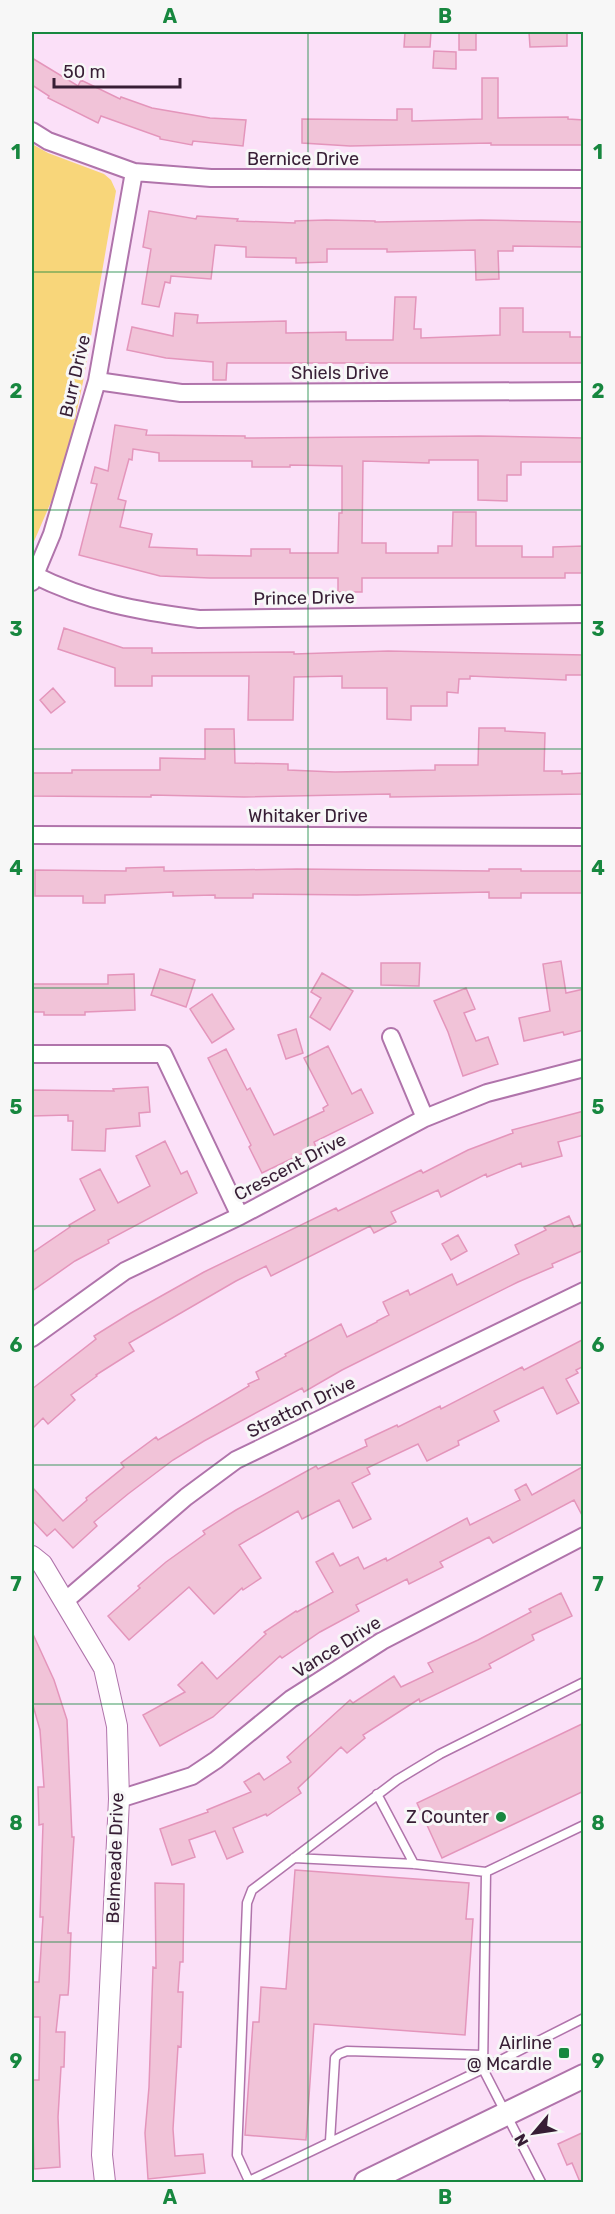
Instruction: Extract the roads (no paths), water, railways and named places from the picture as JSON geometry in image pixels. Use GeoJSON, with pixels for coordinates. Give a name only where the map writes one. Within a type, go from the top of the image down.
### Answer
{"type":"FeatureCollection","features":[{"type":"Feature","properties":{"kind":"main road"},"geometry":{"type":"LineString","coordinates":[[366,2182],[392,2174],[584,2076]]}},
{"type":"Feature","properties":{"kind":"street","name":"Bernice Drive"},"geometry":{"type":"LineString","coordinates":[[32,131],[48,141],[134,172],[210,178],[584,179]]}},
{"type":"Feature","properties":{"kind":"street","name":"Burr Drive"},"geometry":{"type":"LineString","coordinates":[[33,578],[52,534],[97,381],[134,172]]}},
{"type":"Feature","properties":{"kind":"street","name":"Shiels Drive"},"geometry":{"type":"LineString","coordinates":[[97,381],[181,393],[584,391]]}},
{"type":"Feature","properties":{"kind":"street","name":"Prince Drive"},"geometry":{"type":"LineString","coordinates":[[33,578],[86,597],[142,612],[199,619],[584,614]]}},
{"type":"Feature","properties":{"kind":"street","name":"Whitaker Drive"},"geometry":{"type":"LineString","coordinates":[[32,835],[584,837]]}},
{"type":"Feature","properties":{"kind":"street"},"geometry":{"type":"LineString","coordinates":[[391,1037],[425,1118]]}},
{"type":"Feature","properties":{"kind":"street"},"geometry":{"type":"LineString","coordinates":[[32,1054],[163,1054],[240,1216]]}},
{"type":"Feature","properties":{"kind":"street","name":"Crescent Drive"},"geometry":{"type":"LineString","coordinates":[[32,1338],[125,1271],[240,1216],[425,1118],[487,1093],[584,1068]]}},
{"type":"Feature","properties":{"kind":"street","name":"Stratton Drive"},"geometry":{"type":"LineString","coordinates":[[65,1601],[186,1497],[236,1460],[584,1291]]}},
{"type":"Feature","properties":{"kind":"street","name":"Vance Drive"},"geometry":{"type":"LineString","coordinates":[[119,1799],[192,1776],[216,1760],[291,1699],[382,1641],[584,1536]]}},
{"type":"Feature","properties":{"kind":"street","name":"Belmeade Drive"},"geometry":{"type":"LineString","coordinates":[[32,1556],[42,1564],[104,1668],[117,1726],[119,1799],[102,2155],[105,2182]]}},
{"type":"Feature","properties":{"kind":"lane"},"geometry":{"type":"LineString","coordinates":[[584,1682],[440,1754],[377,1794],[252,1890],[247,1903],[237,2155],[249,2182],[584,2018]]}},
{"type":"Feature","properties":{"kind":"lane"},"geometry":{"type":"LineString","coordinates":[[377,1794],[414,1864]]}},
{"type":"Feature","properties":{"kind":"lane"},"geometry":{"type":"LineString","coordinates":[[294,1858],[414,1864],[486,1872],[584,1825]]}},
{"type":"Feature","properties":{"kind":"lane"},"geometry":{"type":"LineString","coordinates":[[486,1872],[483,2069],[541,2182]]}},
{"type":"Feature","properties":{"kind":"lane"},"geometry":{"type":"LineString","coordinates":[[330,2141],[335,2058],[339,2054],[347,2051],[483,2055]]}},
{"type":"Feature","properties":{"kind":"place","name":"Z Counter"},"geometry":{"type":"Point","coordinates":[501,1817]}},
{"type":"Feature","properties":{"kind":"place","name":"Airline @ Mcardle"},"geometry":{"type":"Point","coordinates":[564,2053]}}]}
